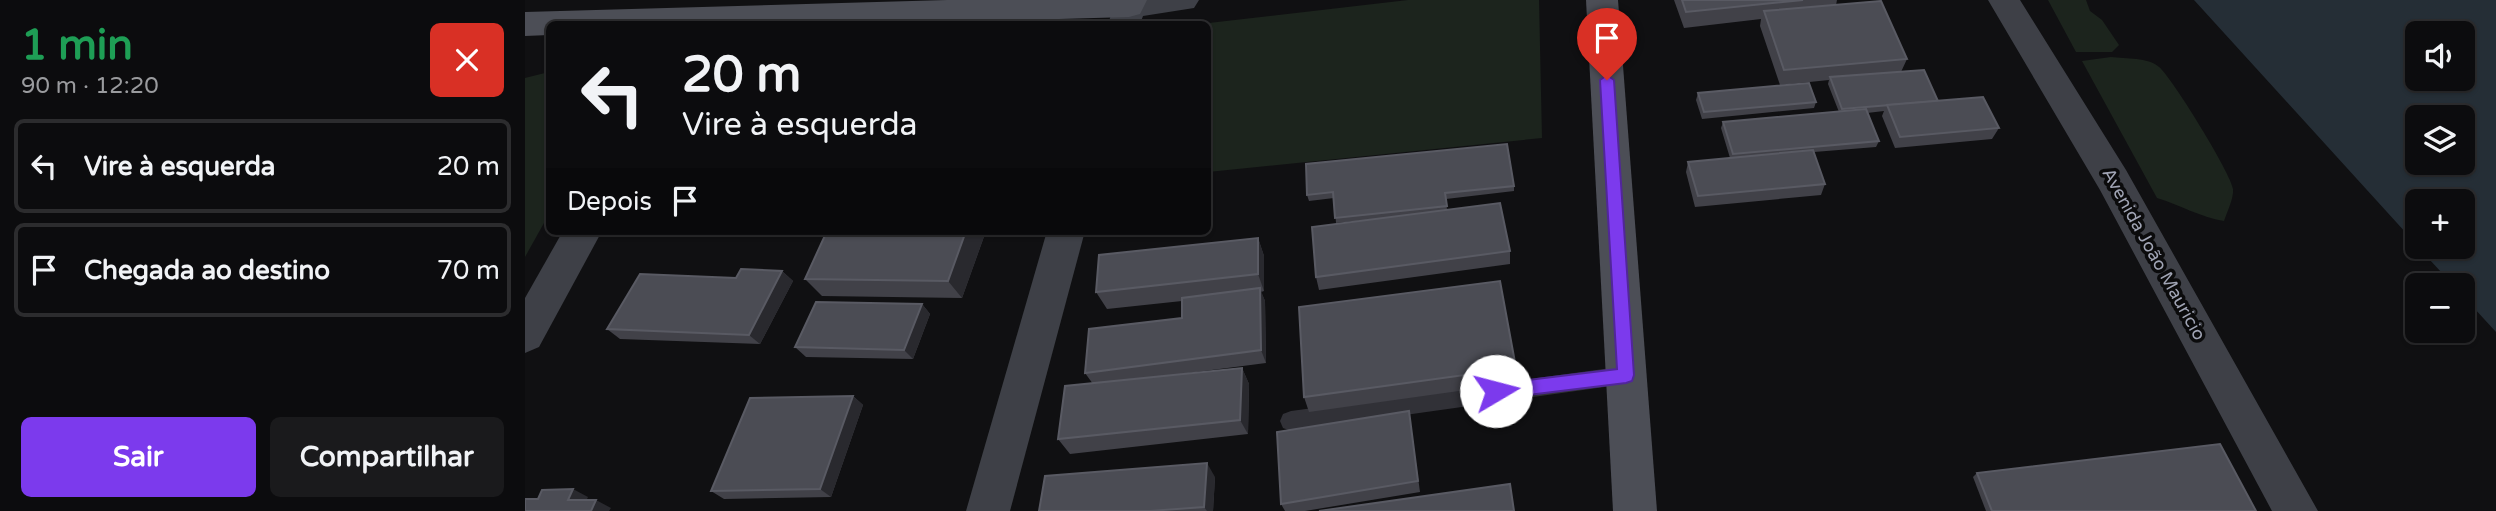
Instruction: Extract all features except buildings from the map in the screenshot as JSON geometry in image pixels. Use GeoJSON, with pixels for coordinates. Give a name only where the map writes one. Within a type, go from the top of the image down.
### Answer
{"type":"FeatureCollection","features":[{"type":"Feature","properties":{"kind":"main road"},"geometry":{"type":"LineString","coordinates":[[701,21],[1128,10],[1183,0]]}},
{"type":"Feature","properties":{"kind":"main road"},"geometry":{"type":"LineString","coordinates":[[1602,0],[1635,511]]}},
{"type":"Feature","properties":{"kind":"main road","name":"Avenida João Mauricio"},"geometry":{"type":"LineString","coordinates":[[2004,0],[2113,180],[2296,511]]}},
{"type":"Feature","properties":{"kind":"main road"},"geometry":{"type":"LineString","coordinates":[[525,24],[546,24]]}},
{"type":"Feature","properties":{"kind":"main road"},"geometry":{"type":"LineString","coordinates":[[525,335],[581,235]]}},
{"type":"Feature","properties":{"kind":"main road"},"geometry":{"type":"LineString","coordinates":[[988,511],[1065,235]]}},
{"type":"Feature","properties":{"kind":"lane"},"geometry":{"type":"LineString","coordinates":[[1291,421],[1626,375]]}},
{"type":"Feature","properties":{"kind":"shaded area"},"geometry":{"type":"Polygon","coordinates":[[[1408,0],[1539,0],[1542,138],[1211,172],[1211,23],[1408,0]]]}},
{"type":"Feature","properties":{"kind":"shaded area"},"geometry":{"type":"Polygon","coordinates":[[[2048,0],[2086,0],[2090,11],[2102,20],[2119,45],[2112,52],[2076,52],[2048,0]]]}},
{"type":"Feature","properties":{"kind":"shaded area"},"geometry":{"type":"Polygon","coordinates":[[[2194,0],[2496,0],[2496,332],[2475,309],[2475,273],[2442,273],[2429,259],[2475,259],[2475,189],[2405,189],[2405,232],[2194,0]]]}},
{"type":"Feature","properties":{"kind":"shaded area"},"geometry":{"type":"Polygon","coordinates":[[[2111,57],[2143,60],[2159,67],[2166,74],[2230,180],[2233,193],[2224,221],[2157,198],[2082,61],[2111,57]]]}},
{"type":"Feature","properties":{"kind":"shaded area"},"geometry":{"type":"Polygon","coordinates":[[[546,73],[546,219],[525,257],[525,78],[546,73]]]}},
{"type":"Feature","properties":{"kind":"route"},"geometry":{"type":"LineString","coordinates":[[1496,391],[1626,375],[1607,80]]}}]}
